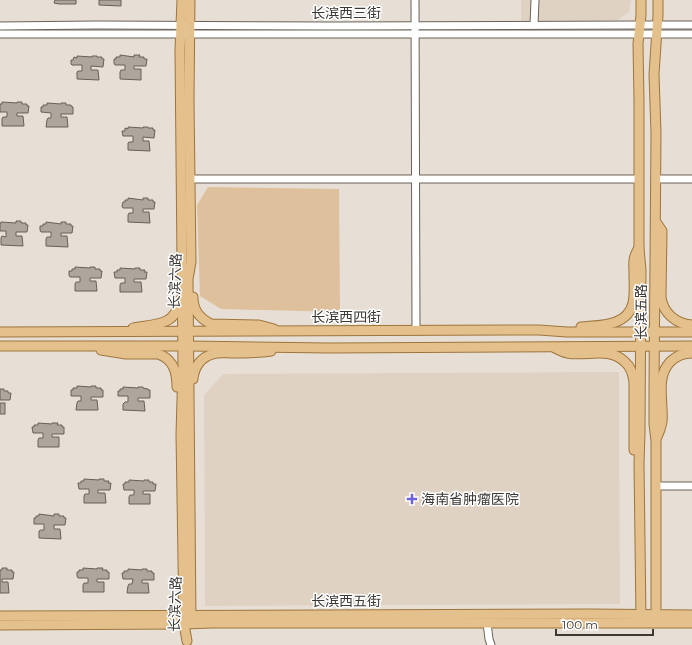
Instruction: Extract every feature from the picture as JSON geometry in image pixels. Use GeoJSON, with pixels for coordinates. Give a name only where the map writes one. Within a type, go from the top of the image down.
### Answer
{"type":"FeatureCollection","features":[{"type":"Feature","properties":{"kind":"main road","name":"长滨六路"},"geometry":{"type":"LineString","coordinates":[[182,0],[186,29],[190,179],[186,262]]}},
{"type":"Feature","properties":{"kind":"main road","name":"长滨六路"},"geometry":{"type":"LineString","coordinates":[[188,643],[185,434],[183,411],[188,279],[186,262],[180,59],[190,0]]}},
{"type":"Feature","properties":{"kind":"main road","name":"长滨五路"},"geometry":{"type":"LineString","coordinates":[[641,0],[638,44],[639,248],[641,270],[639,463],[641,619]]}},
{"type":"Feature","properties":{"kind":"main road","name":"长滨五路"},"geometry":{"type":"LineString","coordinates":[[656,619],[656,440],[654,424],[656,111],[654,101],[654,74],[658,0]]}},
{"type":"Feature","properties":{"kind":"main road"},"geometry":{"type":"LineString","coordinates":[[656,222],[662,231],[663,304],[666,312],[672,318],[682,323],[692,325]]}},
{"type":"Feature","properties":{"kind":"main road"},"geometry":{"type":"LineString","coordinates":[[539,330],[609,324],[615,323],[624,317],[630,310],[633,303],[634,256],[639,248]]}},
{"type":"Feature","properties":{"kind":"main road"},"geometry":{"type":"LineString","coordinates":[[186,262],[193,279],[193,305],[198,315],[204,320],[216,325],[259,325],[283,331]]}},
{"type":"Feature","properties":{"kind":"main road"},"geometry":{"type":"LineString","coordinates":[[118,332],[144,325],[161,324],[171,316],[177,307],[177,278],[186,262]]}},
{"type":"Feature","properties":{"kind":"main road","name":"长滨西四街"},"geometry":{"type":"LineString","coordinates":[[0,332],[539,330],[692,332]]}},
{"type":"Feature","properties":{"kind":"main road"},"geometry":{"type":"LineString","coordinates":[[0,346],[185,346],[293,348],[552,347],[641,345],[692,346]]}},
{"type":"Feature","properties":{"kind":"main road"},"geometry":{"type":"LineString","coordinates":[[74,346],[126,354],[158,354],[167,359],[174,367],[176,373],[177,411],[185,434]]}},
{"type":"Feature","properties":{"kind":"main road"},"geometry":{"type":"LineString","coordinates":[[552,347],[568,353],[613,354],[621,358],[629,366],[634,382],[634,450],[639,463]]}},
{"type":"Feature","properties":{"kind":"main road"},"geometry":{"type":"LineString","coordinates":[[185,434],[193,410],[194,371],[201,360],[208,355],[217,353],[260,353],[293,348]]}},
{"type":"Feature","properties":{"kind":"main road"},"geometry":{"type":"LineString","coordinates":[[656,440],[662,424],[662,374],[665,368],[675,357],[685,353],[692,353]]}},
{"type":"Feature","properties":{"kind":"main road","name":"长滨西五街"},"geometry":{"type":"LineString","coordinates":[[0,616],[187,620],[656,619],[692,615]]}},
{"type":"Feature","properties":{"kind":"main road","name":"长滨西五街"},"geometry":{"type":"LineString","coordinates":[[0,625],[187,620],[212,623],[487,623],[641,619]]}},
{"type":"Feature","properties":{"kind":"main road","name":"长滨西五街"},"geometry":{"type":"LineString","coordinates":[[656,619],[692,624]]}},
{"type":"Feature","properties":{"kind":"street"},"geometry":{"type":"LineString","coordinates":[[416,0],[416,331]]}},
{"type":"Feature","properties":{"kind":"street"},"geometry":{"type":"LineString","coordinates":[[534,0],[534,25]]}},
{"type":"Feature","properties":{"kind":"street","name":"长滨西三街"},"geometry":{"type":"LineString","coordinates":[[416,30],[534,25],[639,29]]}},
{"type":"Feature","properties":{"kind":"street","name":"长滨西三街"},"geometry":{"type":"LineString","coordinates":[[0,26],[186,29],[216,34],[416,30],[657,29],[692,25]]}},
{"type":"Feature","properties":{"kind":"street","name":"长滨西三街"},"geometry":{"type":"LineString","coordinates":[[0,34],[186,29]]}},
{"type":"Feature","properties":{"kind":"street","name":"长滨西三街"},"geometry":{"type":"LineString","coordinates":[[657,29],[692,34]]}},
{"type":"Feature","properties":{"kind":"street"},"geometry":{"type":"LineString","coordinates":[[190,179],[639,178]]}},
{"type":"Feature","properties":{"kind":"street"},"geometry":{"type":"LineString","coordinates":[[656,179],[692,179]]}},
{"type":"Feature","properties":{"kind":"street"},"geometry":{"type":"LineString","coordinates":[[656,486],[692,486]]}},
{"type":"Feature","properties":{"kind":"street"},"geometry":{"type":"LineString","coordinates":[[487,623],[491,645]]}},
{"type":"Feature","properties":{"kind":"shaded area"},"geometry":{"type":"Polygon","coordinates":[[[521,0],[631,0],[629,12],[618,20],[521,24],[521,0]]]}},
{"type":"Feature","properties":{"kind":"shaded area"},"geometry":{"type":"Polygon","coordinates":[[[208,187],[339,189],[340,312],[221,309],[200,296],[197,205],[208,187]]]}},
{"type":"Feature","properties":{"kind":"shaded area","name":"海南省肿瘤医院"},"geometry":{"type":"Polygon","coordinates":[[[619,372],[620,604],[205,606],[204,395],[223,374],[619,372]]]}},
{"type":"Feature","properties":{"kind":"building"},"geometry":{"type":"Polygon","coordinates":[[[55,0],[76,0],[76,4],[59,4],[54,3],[55,0]]]}},
{"type":"Feature","properties":{"kind":"building"},"geometry":{"type":"Polygon","coordinates":[[[99,0],[121,0],[121,6],[99,5],[99,0]]]}},
{"type":"Feature","properties":{"kind":"building"},"geometry":{"type":"Polygon","coordinates":[[[120,55],[134,57],[134,55],[140,55],[139,57],[144,57],[144,59],[147,59],[146,66],[134,66],[134,69],[141,69],[141,80],[120,79],[120,72],[121,70],[125,70],[125,65],[115,65],[114,59],[116,59],[116,57],[120,57],[120,55]]]}},
{"type":"Feature","properties":{"kind":"building"},"geometry":{"type":"Polygon","coordinates":[[[77,56],[97,56],[104,59],[103,67],[91,66],[91,70],[98,70],[99,80],[77,79],[77,72],[82,71],[82,65],[72,65],[71,60],[73,60],[74,57],[77,58],[77,56]]]}},
{"type":"Feature","properties":{"kind":"building"},"geometry":{"type":"Polygon","coordinates":[[[2,102],[22,102],[22,104],[27,104],[27,106],[29,106],[28,113],[17,113],[17,116],[23,116],[24,126],[2,126],[2,119],[3,117],[7,117],[7,112],[0,112],[0,104],[2,104],[2,102]]]}},
{"type":"Feature","properties":{"kind":"building"},"geometry":{"type":"Polygon","coordinates":[[[47,103],[66,103],[66,105],[71,105],[73,107],[73,114],[61,114],[61,117],[67,117],[68,127],[46,127],[48,118],[51,118],[51,113],[41,112],[41,107],[43,107],[43,105],[47,105],[47,103]]]}},
{"type":"Feature","properties":{"kind":"building"},"geometry":{"type":"Polygon","coordinates":[[[128,127],[148,127],[155,130],[154,138],[143,137],[143,141],[149,141],[150,151],[128,150],[128,143],[133,142],[133,136],[123,136],[122,131],[125,131],[125,128],[128,129],[128,127]]]}},
{"type":"Feature","properties":{"kind":"building"},"geometry":{"type":"Polygon","coordinates":[[[128,198],[143,200],[143,198],[148,198],[148,200],[153,200],[153,202],[155,202],[154,209],[143,209],[143,212],[149,212],[150,223],[128,222],[128,215],[129,213],[133,213],[133,208],[123,208],[122,206],[123,202],[128,200],[128,198]]]}},
{"type":"Feature","properties":{"kind":"building"},"geometry":{"type":"Polygon","coordinates":[[[16,221],[21,221],[21,223],[26,223],[26,225],[28,225],[27,232],[16,232],[16,236],[22,236],[23,246],[1,245],[1,238],[2,236],[6,237],[6,231],[0,231],[0,223],[16,223],[16,221]]]}},
{"type":"Feature","properties":{"kind":"building"},"geometry":{"type":"Polygon","coordinates":[[[46,222],[61,224],[61,222],[66,222],[66,224],[71,224],[71,226],[73,226],[72,233],[61,233],[61,236],[67,236],[68,247],[46,246],[46,239],[47,237],[51,237],[51,232],[41,232],[40,226],[46,224],[46,222]]]}},
{"type":"Feature","properties":{"kind":"building"},"geometry":{"type":"Polygon","coordinates":[[[75,267],[95,267],[95,269],[100,269],[100,271],[102,271],[101,278],[90,278],[90,281],[96,281],[97,291],[75,291],[75,284],[76,282],[80,282],[80,277],[70,277],[69,271],[75,269],[75,267]]]}},
{"type":"Feature","properties":{"kind":"building"},"geometry":{"type":"Polygon","coordinates":[[[120,268],[140,268],[140,270],[145,270],[144,272],[147,272],[146,279],[134,279],[134,282],[141,282],[142,292],[120,292],[120,285],[121,283],[125,283],[125,278],[115,278],[114,272],[120,270],[120,268]]]}},
{"type":"Feature","properties":{"kind":"building"},"geometry":{"type":"Polygon","coordinates":[[[77,386],[96,386],[96,388],[101,388],[101,390],[103,390],[103,397],[91,397],[91,400],[97,400],[98,410],[76,410],[78,401],[81,401],[81,396],[71,396],[71,390],[73,390],[73,388],[77,388],[77,386]]]}},
{"type":"Feature","properties":{"kind":"building"},"geometry":{"type":"Polygon","coordinates":[[[123,387],[143,387],[150,390],[150,398],[138,398],[138,401],[144,401],[145,411],[123,410],[123,404],[128,402],[128,396],[118,396],[118,391],[123,389],[123,387]]]}},
{"type":"Feature","properties":{"kind":"building"},"geometry":{"type":"Polygon","coordinates":[[[0,389],[4,389],[4,391],[11,393],[10,400],[0,400],[0,389]]]}},
{"type":"Feature","properties":{"kind":"building"},"geometry":{"type":"Polygon","coordinates":[[[0,403],[5,403],[5,414],[0,414],[0,403]]]}},
{"type":"Feature","properties":{"kind":"building"},"geometry":{"type":"Polygon","coordinates":[[[38,423],[58,423],[57,425],[62,425],[62,427],[64,427],[64,434],[52,434],[52,437],[59,437],[59,447],[38,447],[38,440],[39,438],[43,438],[43,433],[33,433],[32,427],[34,427],[34,425],[38,425],[38,423]]]}},
{"type":"Feature","properties":{"kind":"building"},"geometry":{"type":"Polygon","coordinates":[[[84,479],[104,479],[104,481],[109,481],[108,483],[111,483],[110,490],[98,490],[98,493],[105,493],[106,503],[84,503],[84,496],[85,494],[89,494],[89,489],[79,489],[78,483],[84,481],[84,479]]]}},
{"type":"Feature","properties":{"kind":"building"},"geometry":{"type":"Polygon","coordinates":[[[129,480],[149,480],[149,482],[156,484],[155,491],[143,491],[143,494],[150,494],[150,504],[129,504],[129,497],[130,495],[134,495],[134,490],[124,490],[123,484],[125,484],[125,482],[129,482],[129,480]]]}},
{"type":"Feature","properties":{"kind":"building"},"geometry":{"type":"Polygon","coordinates":[[[39,514],[54,516],[54,514],[59,514],[59,516],[64,516],[64,518],[66,518],[65,525],[54,525],[54,529],[60,529],[61,539],[39,538],[39,531],[44,530],[44,524],[34,524],[34,518],[39,516],[39,514]]]}},
{"type":"Feature","properties":{"kind":"building"},"geometry":{"type":"Polygon","coordinates":[[[2,568],[7,568],[7,570],[12,570],[12,572],[14,572],[13,579],[2,579],[2,582],[8,582],[9,593],[0,593],[0,570],[2,570],[2,568]]]}},
{"type":"Feature","properties":{"kind":"building"},"geometry":{"type":"Polygon","coordinates":[[[83,568],[103,568],[102,570],[107,570],[107,572],[109,572],[109,579],[97,579],[97,582],[104,582],[104,592],[83,592],[83,585],[84,583],[88,583],[88,578],[78,578],[77,572],[79,572],[79,570],[83,570],[83,568]]]}},
{"type":"Feature","properties":{"kind":"building"},"geometry":{"type":"Polygon","coordinates":[[[128,569],[147,569],[147,571],[152,571],[152,573],[154,573],[154,580],[142,580],[142,583],[148,583],[149,593],[127,593],[128,586],[129,584],[132,584],[133,579],[123,579],[122,573],[124,573],[124,571],[128,571],[128,569]]]}},
{"type":"Feature","properties":{"kind":"place","name":"海南省肿瘤医院"},"geometry":{"type":"Point","coordinates":[412,499]}}]}
